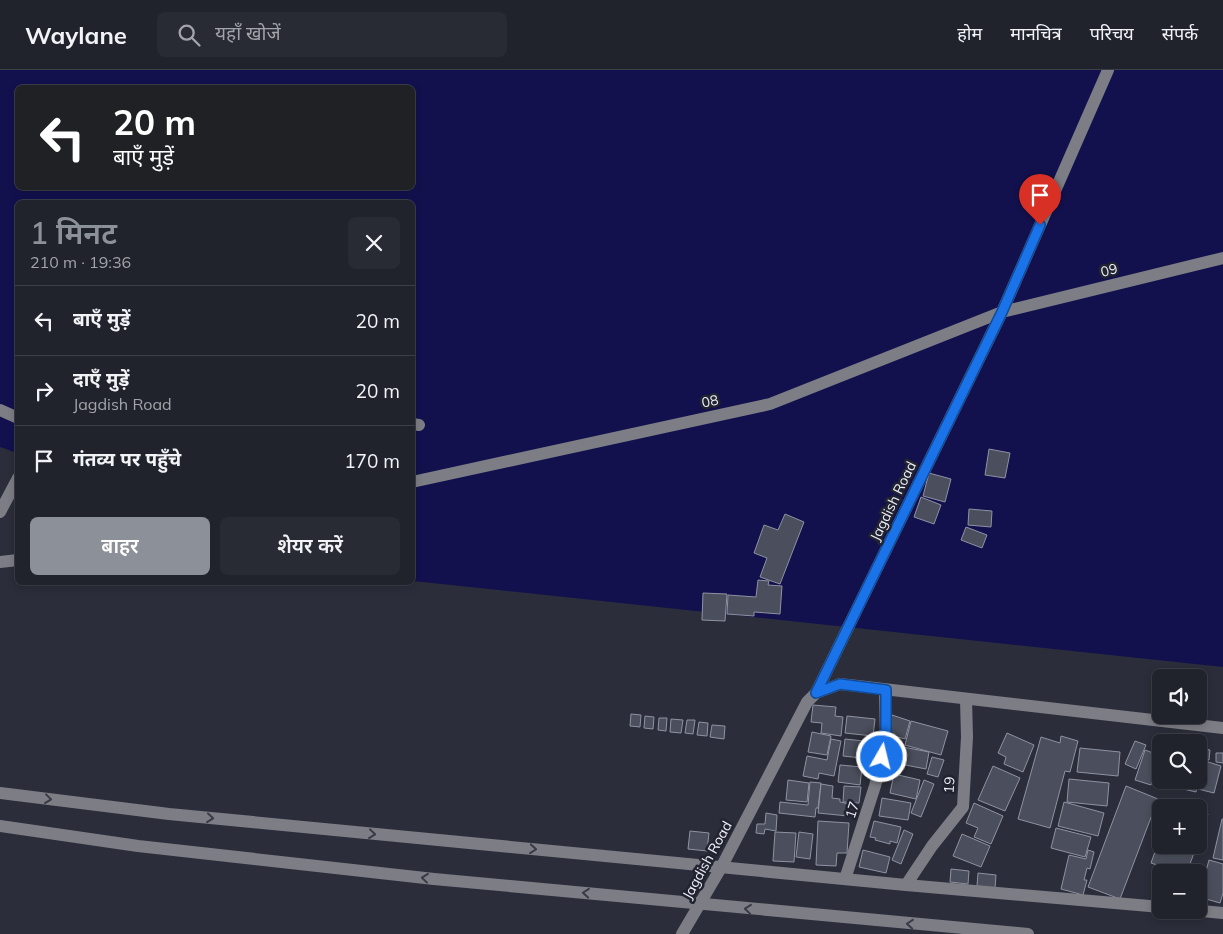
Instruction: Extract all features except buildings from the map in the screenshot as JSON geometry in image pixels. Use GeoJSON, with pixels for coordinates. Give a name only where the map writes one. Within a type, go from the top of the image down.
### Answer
{"type":"FeatureCollection","features":[{"type":"Feature","properties":{"kind":"street","name":"Jagdish Road"},"geometry":{"type":"LineString","coordinates":[[682,934],[722,866],[807,702],[816,693],[1002,312],[1108,70]]}},
{"type":"Feature","properties":{"kind":"street","name":"09"},"geometry":{"type":"LineString","coordinates":[[1002,312],[1223,258]]}},
{"type":"Feature","properties":{"kind":"street","name":"08"},"geometry":{"type":"LineString","coordinates":[[415,481],[770,404],[1002,312]]}},
{"type":"Feature","properties":{"kind":"street"},"geometry":{"type":"LineString","coordinates":[[0,410],[15,417]]}},
{"type":"Feature","properties":{"kind":"street"},"geometry":{"type":"LineString","coordinates":[[0,512],[15,484]]}},
{"type":"Feature","properties":{"kind":"street"},"geometry":{"type":"LineString","coordinates":[[0,562],[15,560]]}},
{"type":"Feature","properties":{"kind":"street"},"geometry":{"type":"LineString","coordinates":[[816,693],[840,684],[1223,728]]}},
{"type":"Feature","properties":{"kind":"street","name":"17"},"geometry":{"type":"LineString","coordinates":[[845,879],[875,786],[886,742],[886,690]]}},
{"type":"Feature","properties":{"kind":"street","name":"19"},"geometry":{"type":"LineString","coordinates":[[906,885],[932,846],[962,807],[968,737],[966,699]]}},
{"type":"Feature","properties":{"kind":"street"},"geometry":{"type":"LineString","coordinates":[[0,793],[188,816],[906,885],[1152,906]]}},
{"type":"Feature","properties":{"kind":"street"},"geometry":{"type":"LineString","coordinates":[[0,826],[138,846],[434,879],[1028,934]]}},
{"type":"Feature","properties":{"kind":"street"},"geometry":{"type":"LineString","coordinates":[[1207,912],[1223,913]]}},
{"type":"Feature","properties":{"kind":"shaded area"},"geometry":{"type":"Polygon","coordinates":[[[0,70],[1223,70],[1223,667],[415,581],[415,200],[15,200],[15,452],[0,447],[0,70]]]}},
{"type":"Feature","properties":{"kind":"route"},"geometry":{"type":"LineString","coordinates":[[882,757],[886,742],[886,690],[840,684],[816,693],[1002,312],[1040,225]]}}]}
